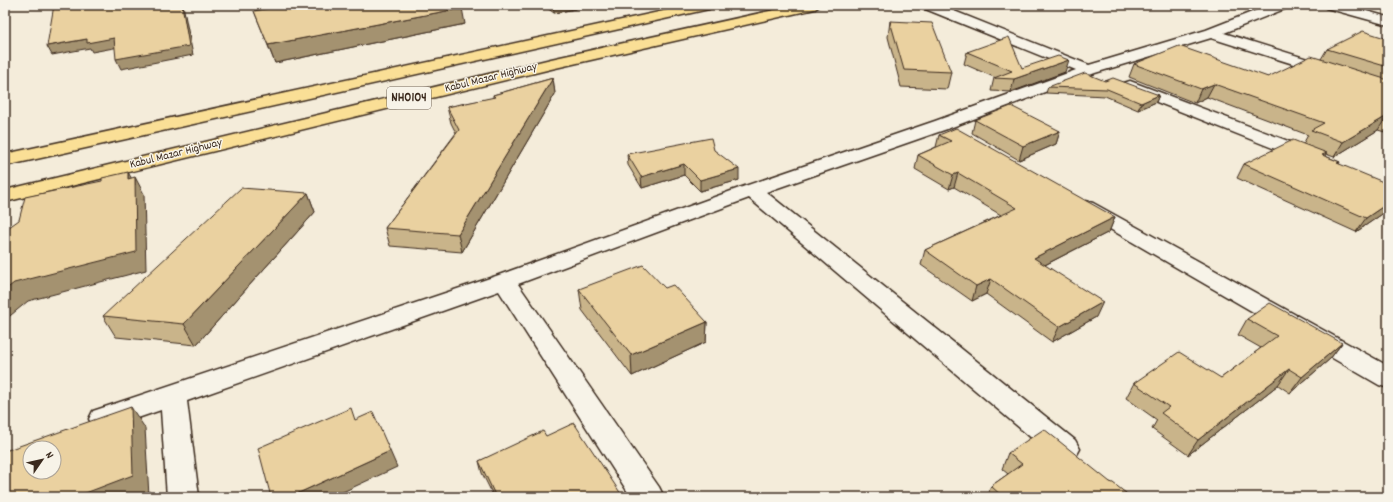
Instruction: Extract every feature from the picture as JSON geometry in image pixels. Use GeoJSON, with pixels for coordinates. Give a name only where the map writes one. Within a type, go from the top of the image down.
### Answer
{"type":"FeatureCollection","features":[{"type":"Feature","properties":{"kind":"highway","name":"Kabul Mazar Highway"},"geometry":{"type":"LineString","coordinates":[[5,160],[709,5]]}},
{"type":"Feature","properties":{"kind":"highway","name":"Kabul Mazar Highway"},"geometry":{"type":"LineString","coordinates":[[5,196],[552,64],[815,5]]}},
{"type":"Feature","properties":{"kind":"street"},"geometry":{"type":"LineString","coordinates":[[928,5],[1321,160]]}},
{"type":"Feature","properties":{"kind":"street"},"geometry":{"type":"LineString","coordinates":[[85,425],[504,282],[752,190],[941,125],[1090,70],[1211,33],[1282,5]]}},
{"type":"Feature","properties":{"kind":"street"},"geometry":{"type":"LineString","coordinates":[[1331,5],[1388,21]]}},
{"type":"Feature","properties":{"kind":"street"},"geometry":{"type":"LineString","coordinates":[[1211,33],[1388,89]]}},
{"type":"Feature","properties":{"kind":"street"},"geometry":{"type":"LineString","coordinates":[[941,125],[961,137]]}},
{"type":"Feature","properties":{"kind":"street"},"geometry":{"type":"LineString","coordinates":[[752,190],[1081,462]]}},
{"type":"Feature","properties":{"kind":"street"},"geometry":{"type":"LineString","coordinates":[[1072,199],[1388,378]]}},
{"type":"Feature","properties":{"kind":"street"},"geometry":{"type":"LineString","coordinates":[[504,282],[648,497]]}},
{"type":"Feature","properties":{"kind":"street"},"geometry":{"type":"LineString","coordinates":[[173,395],[183,497]]}},
{"type":"Feature","properties":{"kind":"building"},"geometry":{"type":"Polygon","coordinates":[[[54,5],[182,5],[189,46],[116,59],[114,38],[87,43],[87,39],[47,46],[54,5]]]}},
{"type":"Feature","properties":{"kind":"building"},"geometry":{"type":"Polygon","coordinates":[[[287,5],[460,5],[462,8],[268,45],[254,11],[287,5]]]}},
{"type":"Feature","properties":{"kind":"building"},"geometry":{"type":"Polygon","coordinates":[[[890,21],[932,23],[951,72],[904,70],[890,21]]]}},
{"type":"Feature","properties":{"kind":"building"},"geometry":{"type":"Polygon","coordinates":[[[1363,31],[1388,39],[1388,67],[1327,49],[1363,31]]]}},
{"type":"Feature","properties":{"kind":"building"},"geometry":{"type":"Polygon","coordinates":[[[1009,37],[1022,68],[1058,56],[1069,60],[1014,79],[994,78],[1012,71],[967,52],[1009,37]]]}},
{"type":"Feature","properties":{"kind":"building"},"geometry":{"type":"Polygon","coordinates":[[[1179,46],[1268,77],[1311,56],[1388,80],[1388,116],[1343,142],[1311,130],[1324,123],[1214,84],[1201,89],[1134,64],[1179,46]]]}},
{"type":"Feature","properties":{"kind":"building"},"geometry":{"type":"Polygon","coordinates":[[[1085,73],[1105,81],[1113,78],[1159,95],[1141,103],[1107,89],[1048,87],[1085,73]]]}},
{"type":"Feature","properties":{"kind":"building"},"geometry":{"type":"Polygon","coordinates":[[[553,78],[458,234],[385,228],[459,130],[447,107],[495,97],[493,95],[553,78]]]}},
{"type":"Feature","properties":{"kind":"building"},"geometry":{"type":"Polygon","coordinates":[[[1011,106],[1060,131],[1023,146],[975,120],[1011,106]]]}},
{"type":"Feature","properties":{"kind":"building"},"geometry":{"type":"Polygon","coordinates":[[[956,128],[1115,217],[1034,258],[1103,302],[1059,327],[991,279],[976,286],[925,250],[1017,208],[958,173],[953,175],[918,155],[951,141],[939,135],[956,128]]]}},
{"type":"Feature","properties":{"kind":"building"},"geometry":{"type":"Polygon","coordinates":[[[711,138],[714,150],[739,169],[700,180],[684,164],[641,177],[627,154],[711,138]]]}},
{"type":"Feature","properties":{"kind":"building"},"geometry":{"type":"Polygon","coordinates":[[[1293,140],[1327,153],[1322,155],[1340,162],[1337,163],[1388,184],[1388,203],[1366,218],[1244,164],[1293,140]]]}},
{"type":"Feature","properties":{"kind":"building"},"geometry":{"type":"Polygon","coordinates":[[[128,172],[128,179],[135,177],[136,252],[14,283],[5,290],[5,230],[19,220],[25,197],[102,181],[102,178],[128,172]]]}},
{"type":"Feature","properties":{"kind":"building"},"geometry":{"type":"Polygon","coordinates":[[[241,188],[308,193],[184,324],[103,316],[241,188]]]}},
{"type":"Feature","properties":{"kind":"building"},"geometry":{"type":"Polygon","coordinates":[[[643,265],[665,288],[673,285],[707,322],[631,355],[579,289],[643,265]]]}},
{"type":"Feature","properties":{"kind":"building"},"geometry":{"type":"Polygon","coordinates":[[[1270,303],[1342,343],[1302,377],[1289,369],[1198,440],[1161,413],[1169,407],[1134,383],[1179,352],[1221,378],[1277,336],[1247,319],[1270,303]]]}},
{"type":"Feature","properties":{"kind":"building"},"geometry":{"type":"Polygon","coordinates":[[[131,407],[133,475],[75,497],[5,497],[5,451],[22,445],[22,480],[62,480],[62,440],[36,440],[131,407]]]}},
{"type":"Feature","properties":{"kind":"building"},"geometry":{"type":"Polygon","coordinates":[[[351,408],[355,420],[373,412],[390,451],[290,497],[271,497],[258,448],[351,408]]]}},
{"type":"Feature","properties":{"kind":"building"},"geometry":{"type":"Polygon","coordinates":[[[574,423],[623,497],[496,497],[479,461],[543,431],[546,436],[574,423]]]}},
{"type":"Feature","properties":{"kind":"building"},"geometry":{"type":"Polygon","coordinates":[[[1044,429],[1131,497],[1003,497],[991,486],[1022,464],[1008,453],[1044,429]]]}}]}
